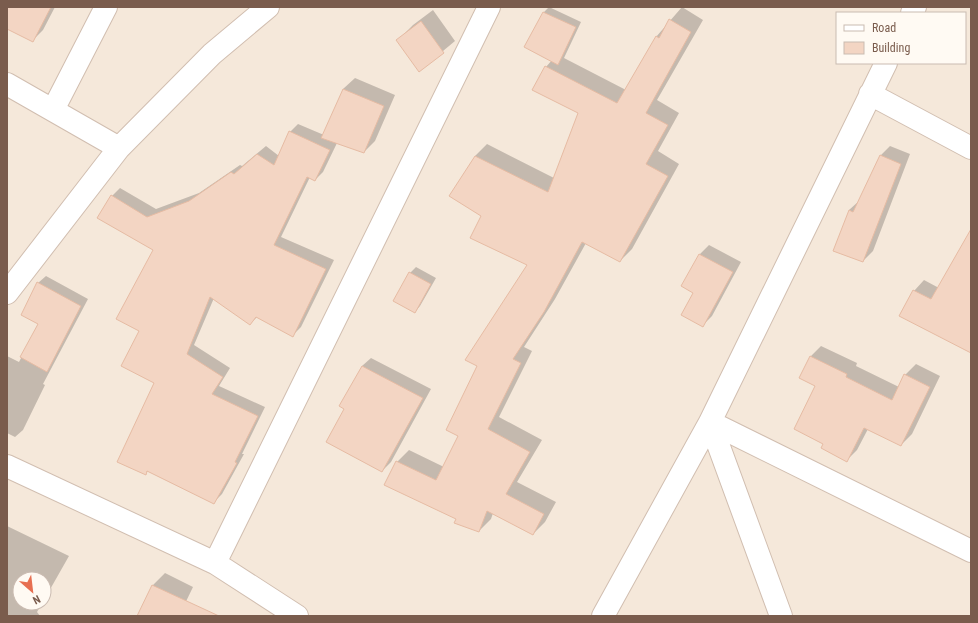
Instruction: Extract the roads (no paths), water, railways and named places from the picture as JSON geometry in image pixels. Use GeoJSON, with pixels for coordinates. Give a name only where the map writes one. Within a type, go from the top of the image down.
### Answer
{"type":"FeatureCollection","features":[{"type":"Feature","properties":{"kind":"street"},"geometry":{"type":"LineString","coordinates":[[53,110],[106,7]]}},
{"type":"Feature","properties":{"kind":"street"},"geometry":{"type":"LineString","coordinates":[[7,292],[118,148],[212,54],[268,7]]}},
{"type":"Feature","properties":{"kind":"street"},"geometry":{"type":"LineString","coordinates":[[215,563],[489,7]]}},
{"type":"Feature","properties":{"kind":"street"},"geometry":{"type":"LineString","coordinates":[[603,616],[710,422],[885,64]]}},
{"type":"Feature","properties":{"kind":"street"},"geometry":{"type":"LineString","coordinates":[[7,84],[118,148]]}},
{"type":"Feature","properties":{"kind":"street"},"geometry":{"type":"LineString","coordinates":[[870,94],[971,148]]}},
{"type":"Feature","properties":{"kind":"street"},"geometry":{"type":"LineString","coordinates":[[710,422],[971,551]]}},
{"type":"Feature","properties":{"kind":"street"},"geometry":{"type":"LineString","coordinates":[[710,422],[781,616]]}},
{"type":"Feature","properties":{"kind":"street"},"geometry":{"type":"LineString","coordinates":[[7,466],[215,563],[297,616]]}}]}
